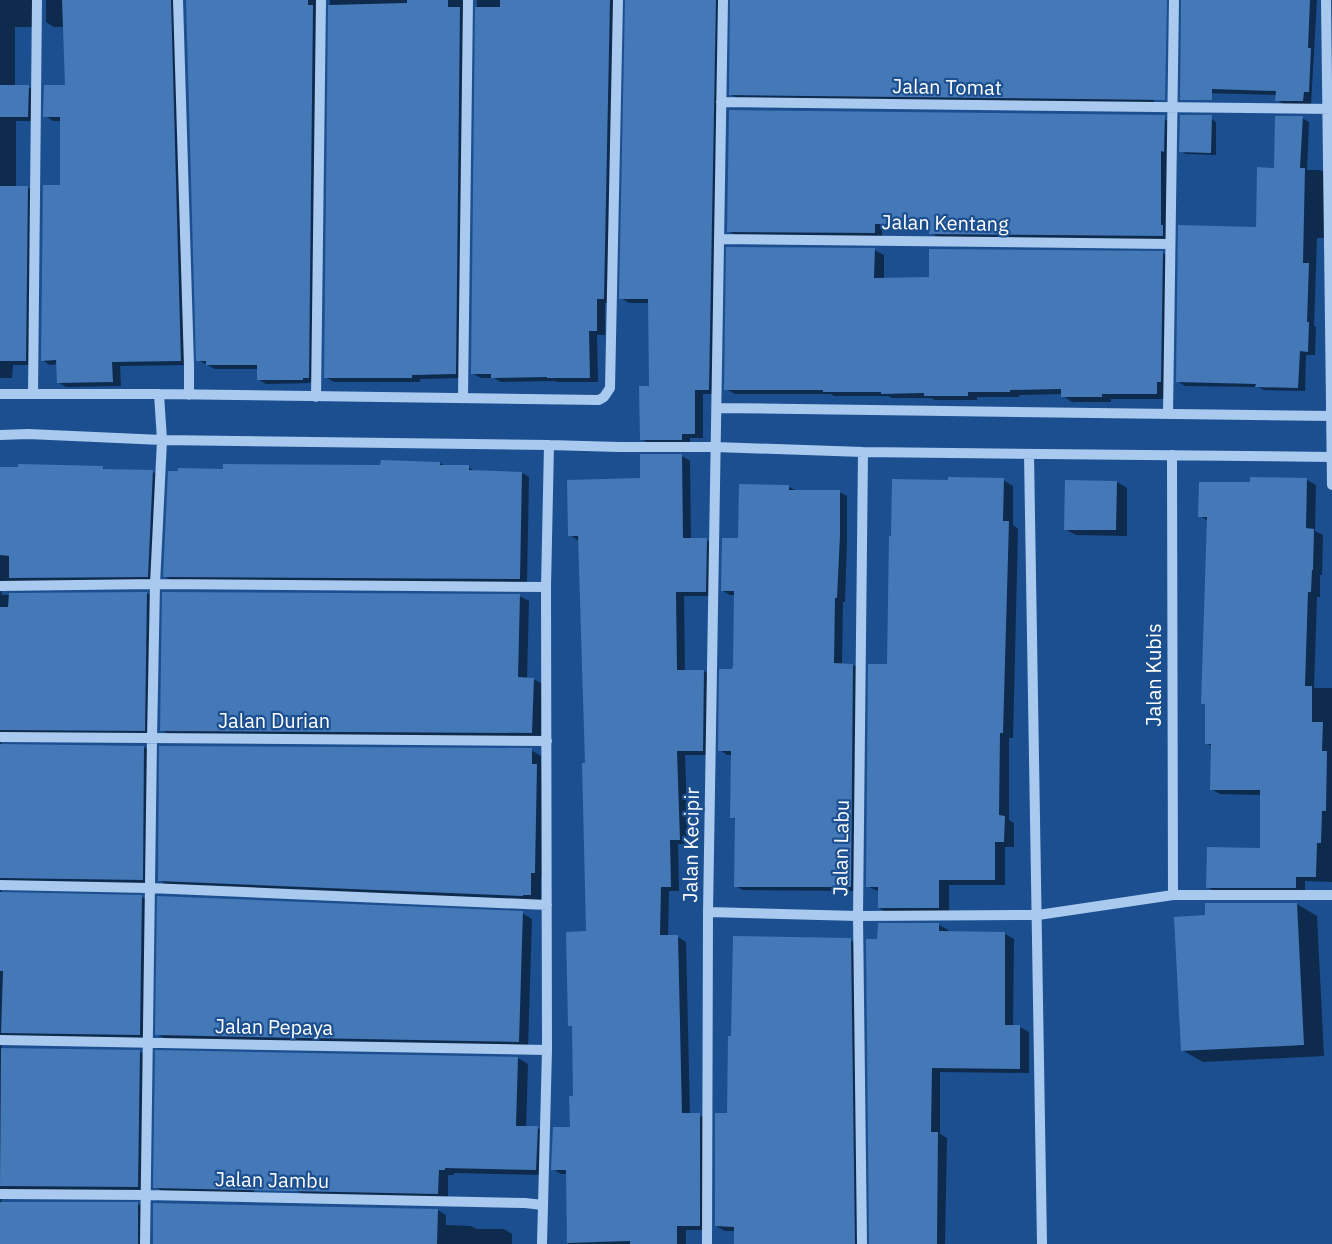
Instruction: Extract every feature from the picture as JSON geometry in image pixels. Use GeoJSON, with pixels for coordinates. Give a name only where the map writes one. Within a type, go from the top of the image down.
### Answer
{"type":"FeatureCollection","features":[{"type":"Feature","properties":{"kind":"street"},"geometry":{"type":"LineString","coordinates":[[33,394],[37,0]]}},
{"type":"Feature","properties":{"kind":"street"},"geometry":{"type":"LineString","coordinates":[[178,0],[189,395]]}},
{"type":"Feature","properties":{"kind":"street"},"geometry":{"type":"LineString","coordinates":[[316,397],[321,0]]}},
{"type":"Feature","properties":{"kind":"street"},"geometry":{"type":"LineString","coordinates":[[463,398],[468,0]]}},
{"type":"Feature","properties":{"kind":"street"},"geometry":{"type":"LineString","coordinates":[[0,394],[599,400],[604,397],[610,388],[618,0]]}},
{"type":"Feature","properties":{"kind":"street","name":"Jalan Kecipir"},"geometry":{"type":"LineString","coordinates":[[707,1244],[708,912],[723,0]]}},
{"type":"Feature","properties":{"kind":"street"},"geometry":{"type":"LineString","coordinates":[[1168,414],[1174,0]]}},
{"type":"Feature","properties":{"kind":"street"},"geometry":{"type":"LineString","coordinates":[[1326,0],[1332,485]]}},
{"type":"Feature","properties":{"kind":"street","name":"Jalan Tomat"},"geometry":{"type":"LineString","coordinates":[[721,102],[1329,109]]}},
{"type":"Feature","properties":{"kind":"street","name":"Jalan Kentang"},"geometry":{"type":"LineString","coordinates":[[719,239],[1170,244]]}},
{"type":"Feature","properties":{"kind":"street"},"geometry":{"type":"LineString","coordinates":[[145,1244],[155,584],[162,440],[159,394]]}},
{"type":"Feature","properties":{"kind":"street"},"geometry":{"type":"LineString","coordinates":[[717,408],[1331,416]]}},
{"type":"Feature","properties":{"kind":"street"},"geometry":{"type":"LineString","coordinates":[[0,435],[28,434],[162,440],[716,447],[863,452],[1331,457]]}},
{"type":"Feature","properties":{"kind":"street"},"geometry":{"type":"LineString","coordinates":[[542,1244],[547,1050],[546,587],[549,445]]}},
{"type":"Feature","properties":{"kind":"street","name":"Jalan Labu"},"geometry":{"type":"LineString","coordinates":[[862,1244],[858,916],[863,452]]}},
{"type":"Feature","properties":{"kind":"street"},"geometry":{"type":"LineString","coordinates":[[1029,453],[1042,1244]]}},
{"type":"Feature","properties":{"kind":"street","name":"Jalan Kubis"},"geometry":{"type":"LineString","coordinates":[[1172,455],[1173,895]]}},
{"type":"Feature","properties":{"kind":"street"},"geometry":{"type":"LineString","coordinates":[[0,586],[155,584],[546,587]]}},
{"type":"Feature","properties":{"kind":"street","name":"Jalan Durian"},"geometry":{"type":"LineString","coordinates":[[0,737],[547,741]]}},
{"type":"Feature","properties":{"kind":"street"},"geometry":{"type":"LineString","coordinates":[[0,885],[149,888],[547,905]]}},
{"type":"Feature","properties":{"kind":"street"},"geometry":{"type":"LineString","coordinates":[[708,912],[858,916],[1038,915],[1173,895],[1332,895]]}},
{"type":"Feature","properties":{"kind":"street","name":"Jalan Pepaya"},"geometry":{"type":"LineString","coordinates":[[0,1040],[547,1050]]}},
{"type":"Feature","properties":{"kind":"street","name":"Jalan Jambu"},"geometry":{"type":"LineString","coordinates":[[0,1194],[513,1202],[543,1205]]}},
{"type":"Feature","properties":{"kind":"building"},"geometry":{"type":"Polygon","coordinates":[[[62,0],[171,0],[181,361],[112,362],[113,382],[57,383],[56,360],[41,361],[43,185],[60,185],[60,117],[43,117],[44,85],[65,85],[62,0]]]}},
{"type":"Feature","properties":{"kind":"building"},"geometry":{"type":"Polygon","coordinates":[[[186,0],[308,0],[308,5],[313,5],[309,378],[303,378],[303,380],[257,380],[257,365],[206,365],[206,361],[196,361],[186,0]]]}},
{"type":"Feature","properties":{"kind":"building"},"geometry":{"type":"Polygon","coordinates":[[[407,0],[448,0],[448,7],[460,7],[456,374],[412,375],[412,378],[324,378],[328,5],[407,3],[407,0]]]}},
{"type":"Feature","properties":{"kind":"building"},"geometry":{"type":"Polygon","coordinates":[[[500,0],[610,0],[604,299],[597,299],[597,331],[589,331],[590,378],[491,378],[491,374],[471,374],[475,7],[500,7],[500,0]]]}},
{"type":"Feature","properties":{"kind":"building"},"geometry":{"type":"Polygon","coordinates":[[[625,0],[716,0],[709,390],[695,390],[695,434],[682,434],[682,440],[640,440],[639,386],[649,386],[648,299],[619,299],[625,0]]]}},
{"type":"Feature","properties":{"kind":"building"},"geometry":{"type":"Polygon","coordinates":[[[730,0],[1167,0],[1165,100],[729,95],[730,0]]]}},
{"type":"Feature","properties":{"kind":"building"},"geometry":{"type":"Polygon","coordinates":[[[1181,0],[1310,0],[1309,92],[1304,92],[1303,101],[1275,101],[1276,91],[1212,89],[1212,100],[1180,100],[1181,0]]]}},
{"type":"Feature","properties":{"kind":"building"},"geometry":{"type":"Polygon","coordinates":[[[0,85],[29,85],[28,117],[0,117],[0,85]]]}},
{"type":"Feature","properties":{"kind":"building"},"geometry":{"type":"Polygon","coordinates":[[[729,110],[1165,115],[1164,152],[1161,151],[1163,236],[929,234],[929,224],[875,224],[875,233],[727,232],[729,110]]]}},
{"type":"Feature","properties":{"kind":"building"},"geometry":{"type":"Polygon","coordinates":[[[1180,115],[1212,115],[1211,153],[1179,152],[1180,115]]]}},
{"type":"Feature","properties":{"kind":"building"},"geometry":{"type":"Polygon","coordinates":[[[1275,116],[1303,116],[1300,168],[1305,168],[1303,263],[1309,263],[1307,322],[1309,322],[1308,352],[1300,351],[1298,388],[1255,387],[1256,384],[1176,382],[1178,225],[1256,227],[1257,167],[1274,168],[1275,116]]]}},
{"type":"Feature","properties":{"kind":"building"},"geometry":{"type":"Polygon","coordinates":[[[0,186],[28,186],[26,361],[0,361],[0,186]]]}},
{"type":"Feature","properties":{"kind":"building"},"geometry":{"type":"Polygon","coordinates":[[[726,247],[875,248],[874,278],[929,277],[929,249],[1163,251],[1161,382],[1157,382],[1157,394],[1102,394],[1102,397],[1061,397],[1061,389],[968,392],[968,396],[823,392],[823,390],[724,390],[726,247]]]}},
{"type":"Feature","properties":{"kind":"building"},"geometry":{"type":"Polygon","coordinates":[[[640,454],[682,454],[683,538],[707,538],[706,592],[676,592],[677,670],[704,670],[703,751],[677,751],[680,840],[670,840],[671,887],[661,887],[660,935],[678,935],[682,1113],[700,1113],[700,1226],[677,1226],[677,1244],[630,1244],[630,1241],[567,1243],[566,1170],[551,1170],[553,1127],[570,1127],[569,1096],[573,1096],[572,1026],[568,1026],[566,932],[586,931],[582,763],[585,763],[578,536],[568,536],[567,480],[640,478],[640,454]]]}},
{"type":"Feature","properties":{"kind":"building"},"geometry":{"type":"Polygon","coordinates":[[[381,460],[440,462],[440,465],[469,465],[469,470],[522,472],[520,579],[163,577],[168,471],[178,471],[178,468],[223,469],[223,464],[380,465],[381,460]]]}},
{"type":"Feature","properties":{"kind":"building"},"geometry":{"type":"Polygon","coordinates":[[[18,464],[153,470],[148,577],[9,578],[9,556],[0,555],[0,467],[18,467],[18,464]]]}},
{"type":"Feature","properties":{"kind":"building"},"geometry":{"type":"Polygon","coordinates":[[[948,477],[1004,478],[1003,521],[1009,521],[999,815],[1005,816],[1004,842],[995,842],[995,880],[939,880],[939,908],[878,908],[878,887],[866,887],[868,664],[887,664],[892,479],[948,480],[948,477]]]}},
{"type":"Feature","properties":{"kind":"building"},"geometry":{"type":"Polygon","coordinates":[[[1250,477],[1307,478],[1306,528],[1314,529],[1311,592],[1308,592],[1305,686],[1312,686],[1312,722],[1323,722],[1322,751],[1327,751],[1326,811],[1322,811],[1321,843],[1317,843],[1316,877],[1296,877],[1296,888],[1206,888],[1207,847],[1260,848],[1260,790],[1210,790],[1211,744],[1205,744],[1205,704],[1201,704],[1207,517],[1198,517],[1199,482],[1250,482],[1250,477]]]}},
{"type":"Feature","properties":{"kind":"building"},"geometry":{"type":"Polygon","coordinates":[[[1065,480],[1117,481],[1116,530],[1064,530],[1065,480]]]}},
{"type":"Feature","properties":{"kind":"building"},"geometry":{"type":"Polygon","coordinates":[[[739,484],[789,485],[789,490],[840,490],[834,663],[853,664],[851,887],[734,887],[735,818],[730,818],[731,751],[718,751],[719,669],[732,669],[733,666],[734,591],[721,591],[722,538],[738,538],[739,484]]]}},
{"type":"Feature","properties":{"kind":"building"},"geometry":{"type":"Polygon","coordinates":[[[147,592],[145,731],[0,730],[0,607],[8,607],[9,593],[147,592]]]}},
{"type":"Feature","properties":{"kind":"building"},"geometry":{"type":"Polygon","coordinates":[[[162,592],[520,594],[518,677],[534,678],[532,733],[160,731],[162,592]]]}},
{"type":"Feature","properties":{"kind":"building"},"geometry":{"type":"Polygon","coordinates":[[[0,744],[144,746],[143,880],[0,878],[0,744]]]}},
{"type":"Feature","properties":{"kind":"building"},"geometry":{"type":"Polygon","coordinates":[[[159,746],[532,748],[532,764],[537,764],[535,873],[531,873],[531,895],[158,881],[159,746]]]}},
{"type":"Feature","properties":{"kind":"building"},"geometry":{"type":"Polygon","coordinates":[[[0,892],[142,895],[140,1035],[1,1033],[3,971],[0,971],[0,892]]]}},
{"type":"Feature","properties":{"kind":"building"},"geometry":{"type":"Polygon","coordinates":[[[157,896],[523,911],[519,1042],[155,1035],[157,896]]]}},
{"type":"Feature","properties":{"kind":"building"},"geometry":{"type":"Polygon","coordinates":[[[1205,903],[1297,903],[1304,1045],[1181,1051],[1174,917],[1205,915],[1205,903]]]}},
{"type":"Feature","properties":{"kind":"building"},"geometry":{"type":"Polygon","coordinates":[[[878,923],[939,923],[939,931],[1005,932],[1005,1025],[1020,1025],[1020,1069],[932,1068],[931,1132],[938,1132],[937,1244],[869,1244],[866,939],[877,939],[878,923]]]}},
{"type":"Feature","properties":{"kind":"building"},"geometry":{"type":"Polygon","coordinates":[[[733,936],[851,938],[855,1244],[734,1244],[734,1227],[715,1226],[715,1113],[727,1113],[733,936]]]}},
{"type":"Feature","properties":{"kind":"building"},"geometry":{"type":"Polygon","coordinates":[[[1,1048],[140,1050],[138,1187],[0,1186],[1,1048]]]}},
{"type":"Feature","properties":{"kind":"building"},"geometry":{"type":"Polygon","coordinates":[[[155,1050],[518,1057],[516,1126],[538,1126],[536,1170],[445,1168],[445,1170],[439,1170],[438,1194],[153,1188],[155,1050]]]}},
{"type":"Feature","properties":{"kind":"building"},"geometry":{"type":"Polygon","coordinates":[[[0,1202],[138,1202],[138,1244],[0,1244],[0,1202]]]}},
{"type":"Feature","properties":{"kind":"building"},"geometry":{"type":"Polygon","coordinates":[[[153,1203],[438,1209],[437,1244],[153,1244],[153,1203]]]}}]}
